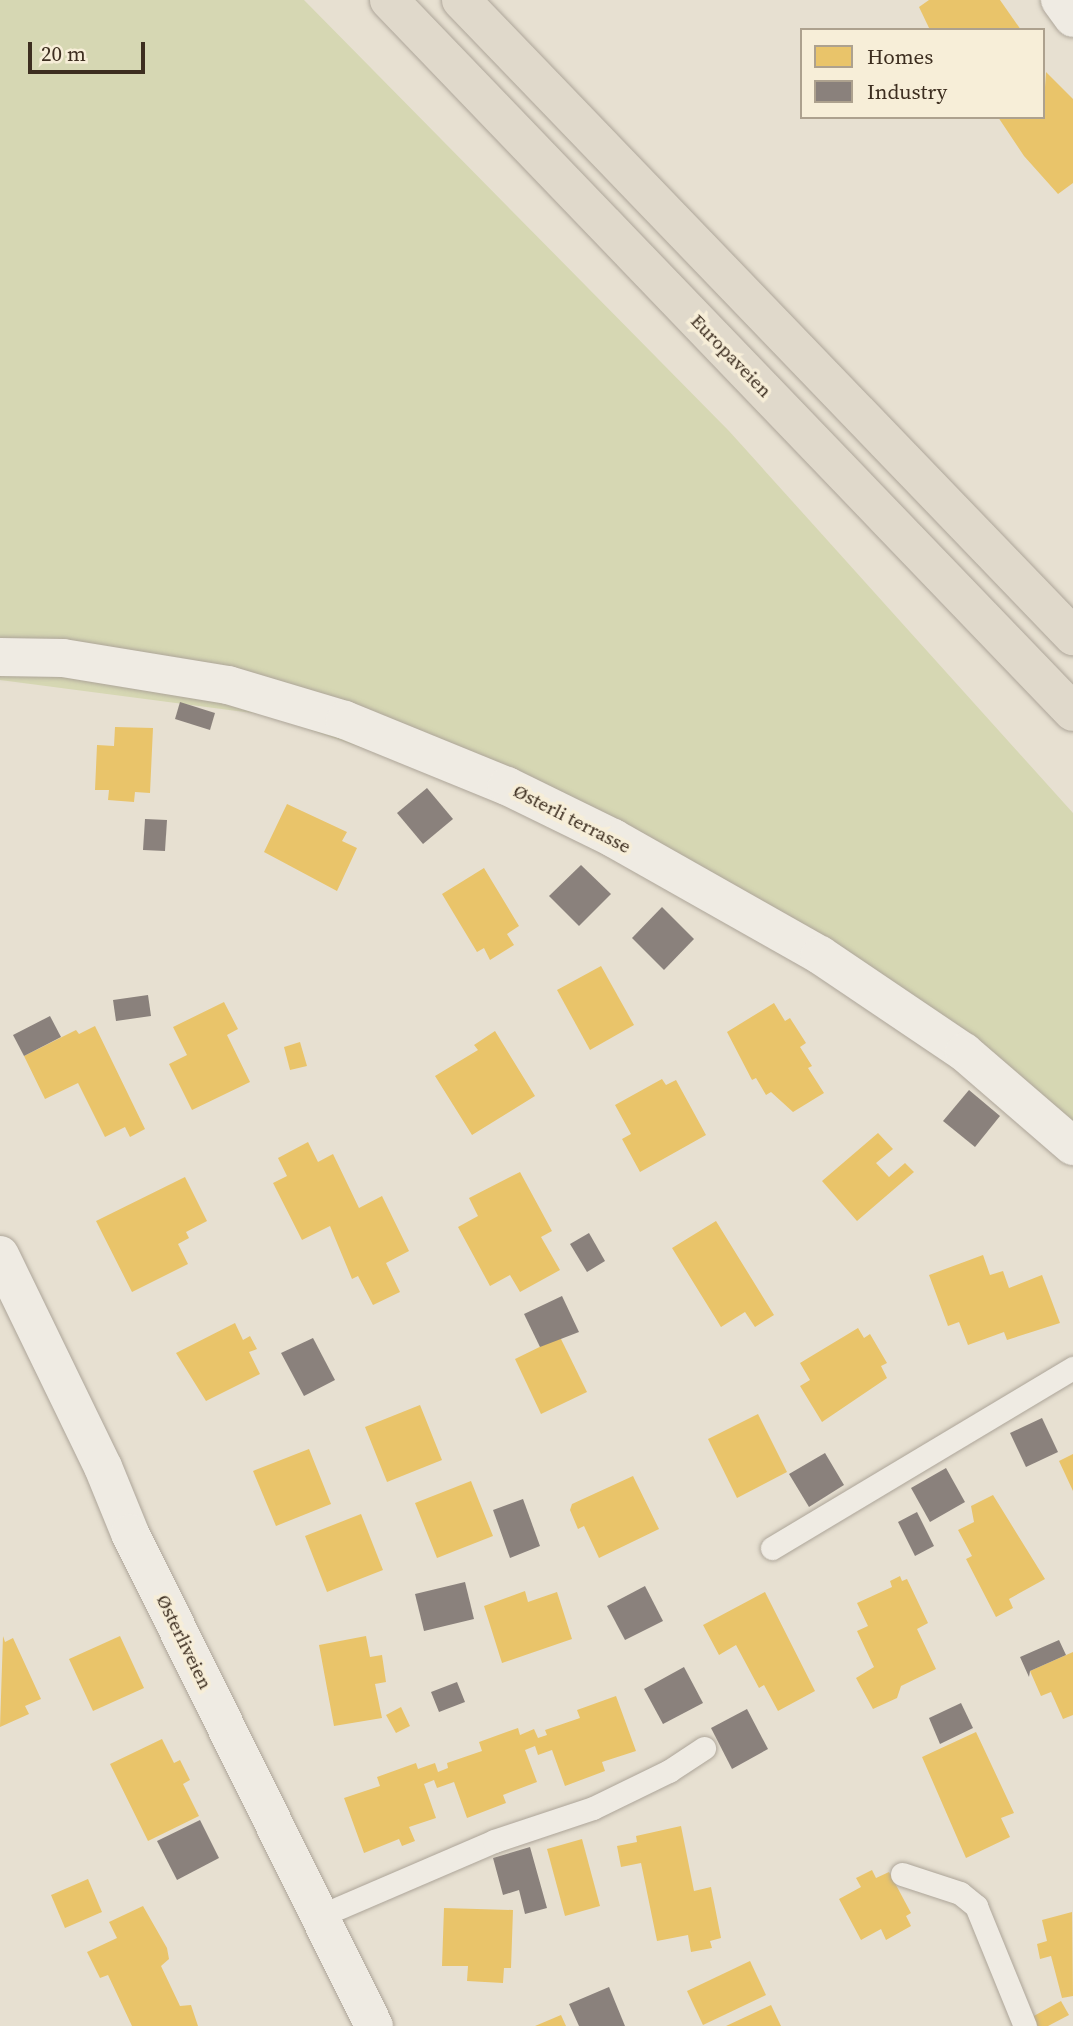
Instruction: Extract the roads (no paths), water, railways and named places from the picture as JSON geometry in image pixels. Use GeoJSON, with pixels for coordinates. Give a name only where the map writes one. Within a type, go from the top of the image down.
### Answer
{"type":"FeatureCollection","features":[{"type":"Feature","properties":{"kind":"highway","name":"Europaveien"},"geometry":{"type":"LineString","coordinates":[[389,0],[1073,712]]}},
{"type":"Feature","properties":{"kind":"highway"},"geometry":{"type":"LineString","coordinates":[[461,0],[1073,636]]}},
{"type":"Feature","properties":{"kind":"street"},"geometry":{"type":"LineString","coordinates":[[1060,0],[1073,18]]}},
{"type":"Feature","properties":{"kind":"street","name":"Østerli terrasse"},"geometry":{"type":"LineString","coordinates":[[0,657],[63,658],[228,685],[345,720],[507,786],[613,838],[820,955],[964,1052],[1073,1146]]}},
{"type":"Feature","properties":{"kind":"street","name":"Østerliveien"},"geometry":{"type":"LineString","coordinates":[[0,1255],[103,1467],[130,1533],[373,2026]]}},
{"type":"Feature","properties":{"kind":"lane"},"geometry":{"type":"LineString","coordinates":[[772,1548],[1073,1368]]}},
{"type":"Feature","properties":{"kind":"lane"},"geometry":{"type":"LineString","coordinates":[[320,1916],[494,1841],[593,1808],[669,1771],[704,1748]]}},
{"type":"Feature","properties":{"kind":"lane"},"geometry":{"type":"LineString","coordinates":[[902,1874],[960,1893],[976,1906],[1025,2026]]}}]}
